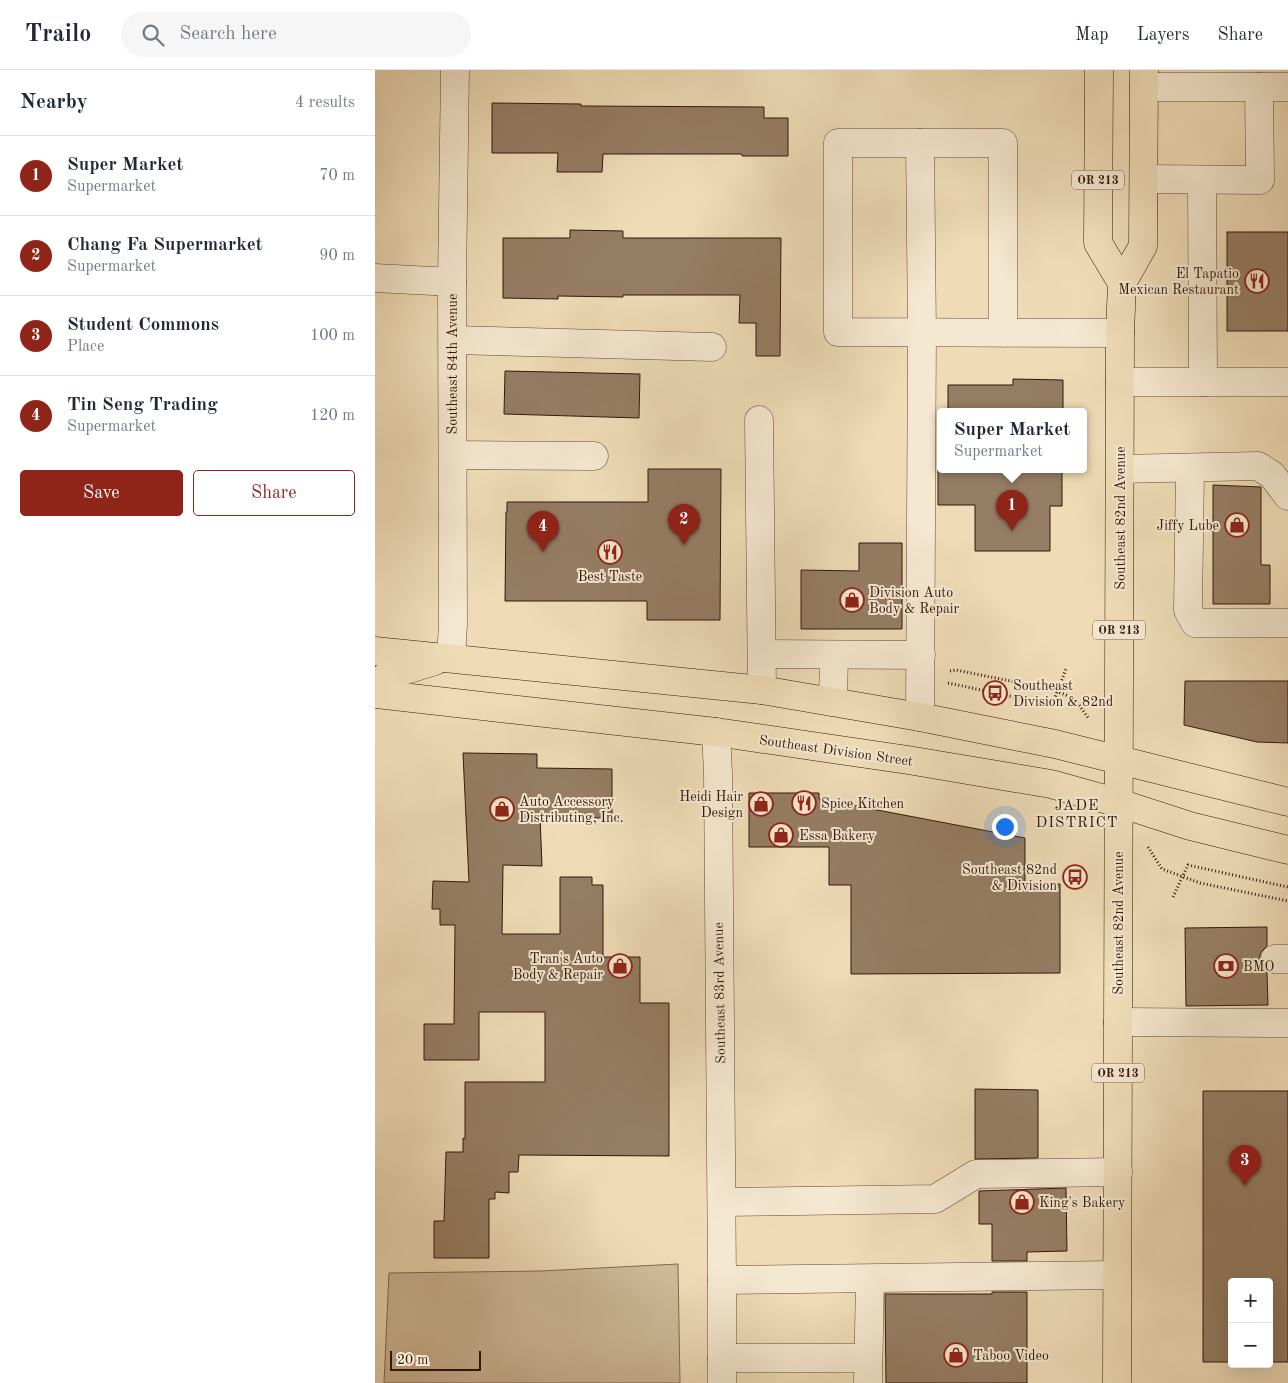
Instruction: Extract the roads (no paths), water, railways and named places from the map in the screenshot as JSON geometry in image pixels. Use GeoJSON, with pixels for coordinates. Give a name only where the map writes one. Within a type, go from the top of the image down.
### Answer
{"type":"FeatureCollection","features":[{"type":"Feature","properties":{"kind":"main road","name":"OR 213"},"geometry":{"type":"LineString","coordinates":[[1099,70],[1098,243],[1121,283]]}},
{"type":"Feature","properties":{"kind":"main road","name":"Southeast 82nd Avenue"},"geometry":{"type":"LineString","coordinates":[[1117,1383],[1121,283],[1143,246],[1144,79]]}},
{"type":"Feature","properties":{"kind":"main road"},"geometry":{"type":"LineString","coordinates":[[375,651],[451,657],[762,690],[920,717],[1055,744],[1288,802]]}},
{"type":"Feature","properties":{"kind":"main road"},"geometry":{"type":"LineString","coordinates":[[375,692],[386,676],[451,657]]}},
{"type":"Feature","properties":{"kind":"main road","name":"Southeast Division Street"},"geometry":{"type":"LineString","coordinates":[[375,692],[716,732],[908,760],[1051,784],[1190,826],[1288,850]]}},
{"type":"Feature","properties":{"kind":"street","name":"Southeast 84th Avenue"},"geometry":{"type":"LineString","coordinates":[[451,657],[453,624],[452,282],[455,70]]}},
{"type":"Feature","properties":{"kind":"street"},"geometry":{"type":"LineString","coordinates":[[1144,79],[1217,79],[1259,88],[1288,87]]}},
{"type":"Feature","properties":{"kind":"street"},"geometry":{"type":"LineString","coordinates":[[1143,179],[1259,180],[1259,88]]}},
{"type":"Feature","properties":{"kind":"street"},"geometry":{"type":"LineString","coordinates":[[1003,333],[1003,143],[838,143],[838,332],[1003,333],[1120,333]]}},
{"type":"Feature","properties":{"kind":"street"},"geometry":{"type":"LineString","coordinates":[[920,143],[927,667],[920,717]]}},
{"type":"Feature","properties":{"kind":"street"},"geometry":{"type":"LineString","coordinates":[[1202,180],[1203,382]]}},
{"type":"Feature","properties":{"kind":"street"},"geometry":{"type":"LineString","coordinates":[[375,278],[452,282]]}},
{"type":"Feature","properties":{"kind":"street"},"geometry":{"type":"LineString","coordinates":[[453,340],[712,347]]}},
{"type":"Feature","properties":{"kind":"street"},"geometry":{"type":"LineString","coordinates":[[1120,382],[1288,382]]}},
{"type":"Feature","properties":{"kind":"street"},"geometry":{"type":"LineString","coordinates":[[759,420],[762,690]]}},
{"type":"Feature","properties":{"kind":"street"},"geometry":{"type":"LineString","coordinates":[[453,455],[594,456]]}},
{"type":"Feature","properties":{"kind":"street"},"geometry":{"type":"LineString","coordinates":[[1120,469],[1190,469],[1258,466],[1272,476],[1288,496]]}},
{"type":"Feature","properties":{"kind":"street"},"geometry":{"type":"LineString","coordinates":[[1190,469],[1187,610],[1195,623],[1288,623]]}},
{"type":"Feature","properties":{"kind":"street"},"geometry":{"type":"LineString","coordinates":[[763,654],[834,655],[927,667]]}},
{"type":"Feature","properties":{"kind":"street"},"geometry":{"type":"LineString","coordinates":[[833,702],[834,655]]}},
{"type":"Feature","properties":{"kind":"street","name":"Southeast 83rd Avenue"},"geometry":{"type":"LineString","coordinates":[[716,732],[723,1254],[722,1371]]}},
{"type":"Feature","properties":{"kind":"street"},"geometry":{"type":"LineString","coordinates":[[1118,1022],[1281,1023]]}},
{"type":"Feature","properties":{"kind":"street"},"geometry":{"type":"LineString","coordinates":[[722,1202],[935,1199],[976,1174],[1118,1172]]}},
{"type":"Feature","properties":{"kind":"street"},"geometry":{"type":"LineString","coordinates":[[722,1280],[1117,1275]]}},
{"type":"Feature","properties":{"kind":"street"},"geometry":{"type":"LineString","coordinates":[[722,1371],[868,1371],[870,1279]]}},
{"type":"Feature","properties":{"kind":"place","name":"El Tapatio Mexican Restaurant"},"geometry":{"type":"Point","coordinates":[1257,281]}},
{"type":"Feature","properties":{"kind":"place","name":"Jiffy Lube"},"geometry":{"type":"Point","coordinates":[1237,525]}},
{"type":"Feature","properties":{"kind":"place","name":"Super Market"},"geometry":{"type":"Point","coordinates":[1012,531]}},
{"type":"Feature","properties":{"kind":"place","name":"Chang Fa Supermarket"},"geometry":{"type":"Point","coordinates":[684,545]}},
{"type":"Feature","properties":{"kind":"place","name":"Tin Seng Trading"},"geometry":{"type":"Point","coordinates":[543,552]}},
{"type":"Feature","properties":{"kind":"place","name":"Best Taste"},"geometry":{"type":"Point","coordinates":[610,552]}},
{"type":"Feature","properties":{"kind":"place","name":"Division Auto Body & Repair"},"geometry":{"type":"Point","coordinates":[852,600]}},
{"type":"Feature","properties":{"kind":"place","name":"Southeast Division & 82nd"},"geometry":{"type":"Point","coordinates":[995,693]}},
{"type":"Feature","properties":{"kind":"place","name":"Spice Kitchen"},"geometry":{"type":"Point","coordinates":[804,803]}},
{"type":"Feature","properties":{"kind":"place","name":"Heidi Hair Design"},"geometry":{"type":"Point","coordinates":[761,804]}},
{"type":"Feature","properties":{"kind":"place","name":"Auto Accessory Distributing, Inc."},"geometry":{"type":"Point","coordinates":[502,809]}},
{"type":"Feature","properties":{"kind":"place","name":"Essa Bakery"},"geometry":{"type":"Point","coordinates":[781,835]}},
{"type":"Feature","properties":{"kind":"place","name":"Southeast 82nd & Division"},"geometry":{"type":"Point","coordinates":[1075,877]}},
{"type":"Feature","properties":{"kind":"place","name":"Tran's Auto Body & Repair"},"geometry":{"type":"Point","coordinates":[620,966]}},
{"type":"Feature","properties":{"kind":"place","name":"BMO"},"geometry":{"type":"Point","coordinates":[1226,966]}},
{"type":"Feature","properties":{"kind":"place","name":"Student Commons"},"geometry":{"type":"Point","coordinates":[1245,1186]}},
{"type":"Feature","properties":{"kind":"place","name":"King's Bakery"},"geometry":{"type":"Point","coordinates":[1022,1202]}},
{"type":"Feature","properties":{"kind":"place","name":"Taboo Video"},"geometry":{"type":"Point","coordinates":[956,1355]}},
{"type":"Feature","properties":{"kind":"district","name":"JADE DISTRICT"},"geometry":{"type":"Point","coordinates":[1077,814]}}]}
